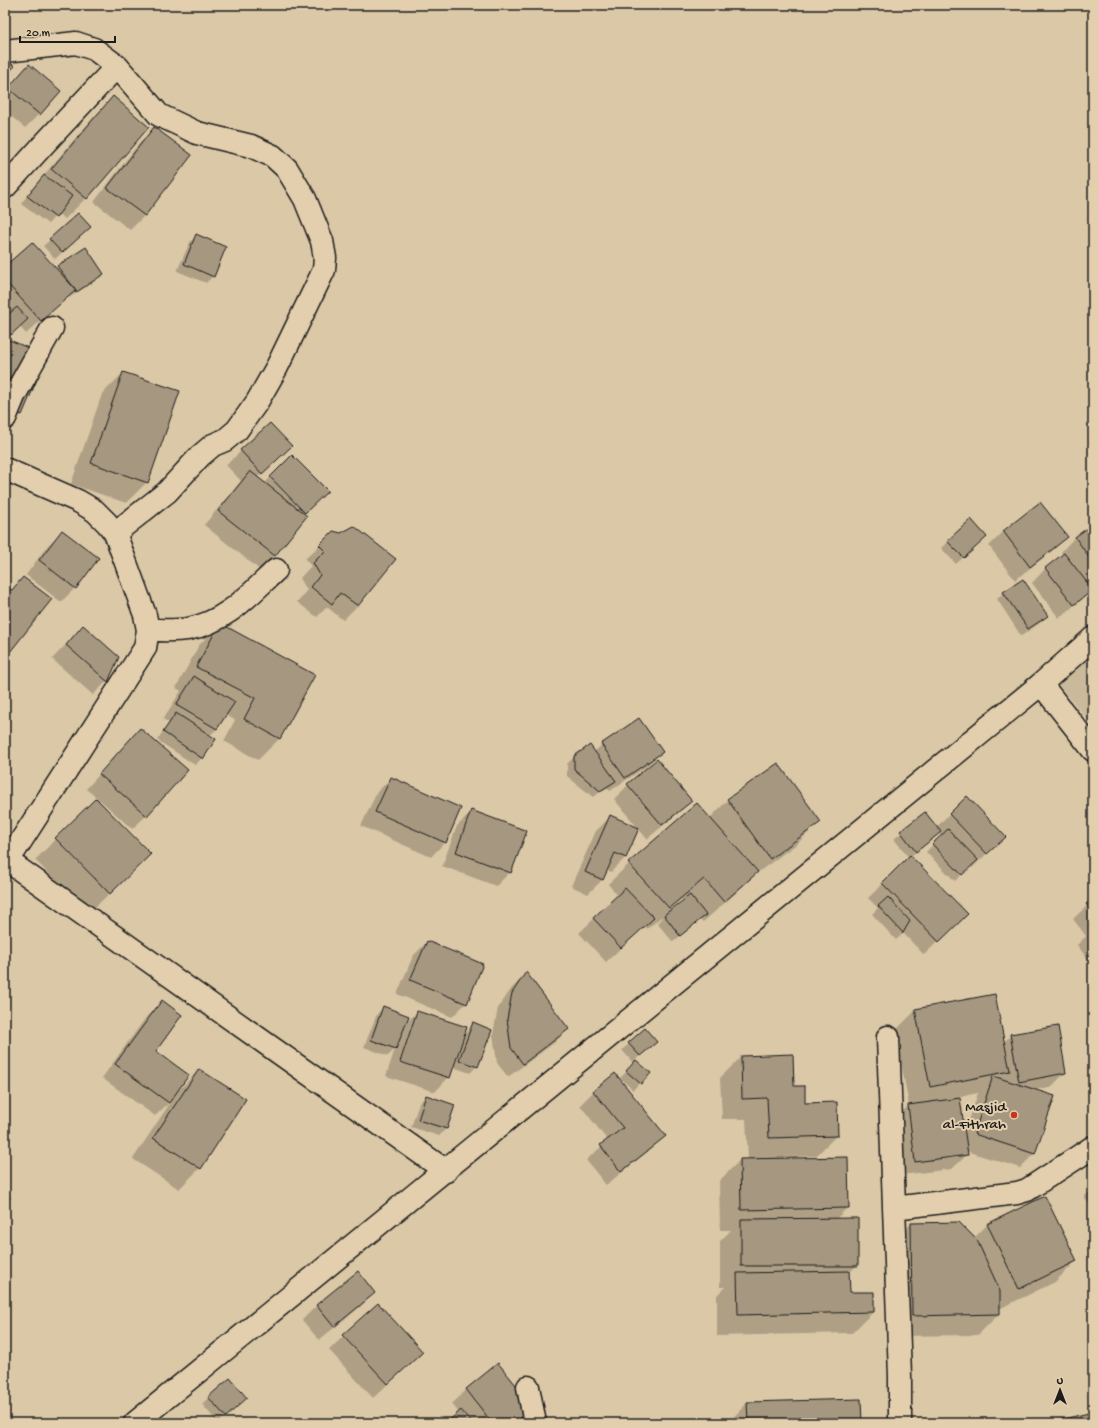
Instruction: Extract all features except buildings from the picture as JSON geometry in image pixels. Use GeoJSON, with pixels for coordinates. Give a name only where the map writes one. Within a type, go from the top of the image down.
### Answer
{"type":"FeatureCollection","features":[{"type":"Feature","properties":{"kind":"street"},"geometry":{"type":"LineString","coordinates":[[5,52],[76,43],[94,49],[117,66],[159,115],[197,133],[251,146],[273,156],[288,169],[305,199],[322,241],[325,258],[324,270],[278,367],[257,402],[237,430],[225,440],[213,445],[200,456],[167,492],[115,533]]}},
{"type":"Feature","properties":{"kind":"street"},"geometry":{"type":"LineString","coordinates":[[5,187],[117,66]]}},
{"type":"Feature","properties":{"kind":"street"},"geometry":{"type":"LineString","coordinates":[[5,418],[14,396],[52,328]]}},
{"type":"Feature","properties":{"kind":"street"},"geometry":{"type":"LineString","coordinates":[[5,469],[95,510],[115,533],[145,615],[148,630],[145,648],[6,860],[446,1171]]}},
{"type":"Feature","properties":{"kind":"street"},"geometry":{"type":"LineString","coordinates":[[148,630],[187,629],[216,620],[235,608],[276,570]]}},
{"type":"Feature","properties":{"kind":"street"},"geometry":{"type":"LineString","coordinates":[[135,1423],[446,1171],[1041,684],[1093,638]]}},
{"type":"Feature","properties":{"kind":"street"},"geometry":{"type":"LineString","coordinates":[[1041,684],[1093,750]]}},
{"type":"Feature","properties":{"kind":"street"},"geometry":{"type":"LineString","coordinates":[[888,1037],[900,1376],[900,1423]]}},
{"type":"Feature","properties":{"kind":"street"},"geometry":{"type":"LineString","coordinates":[[894,1208],[1017,1193],[1027,1190],[1093,1147]]}},
{"type":"Feature","properties":{"kind":"street"},"geometry":{"type":"LineString","coordinates":[[528,1387],[535,1423]]}},
{"type":"Feature","properties":{"kind":"shaded area"},"geometry":{"type":"Polygon","coordinates":[[[1093,653],[1093,726],[1058,684],[1093,653]]]}},
{"type":"Feature","properties":{"kind":"place","name":"Masjid al-Fithrah"},"geometry":{"type":"Point","coordinates":[1014,1115]}}]}
